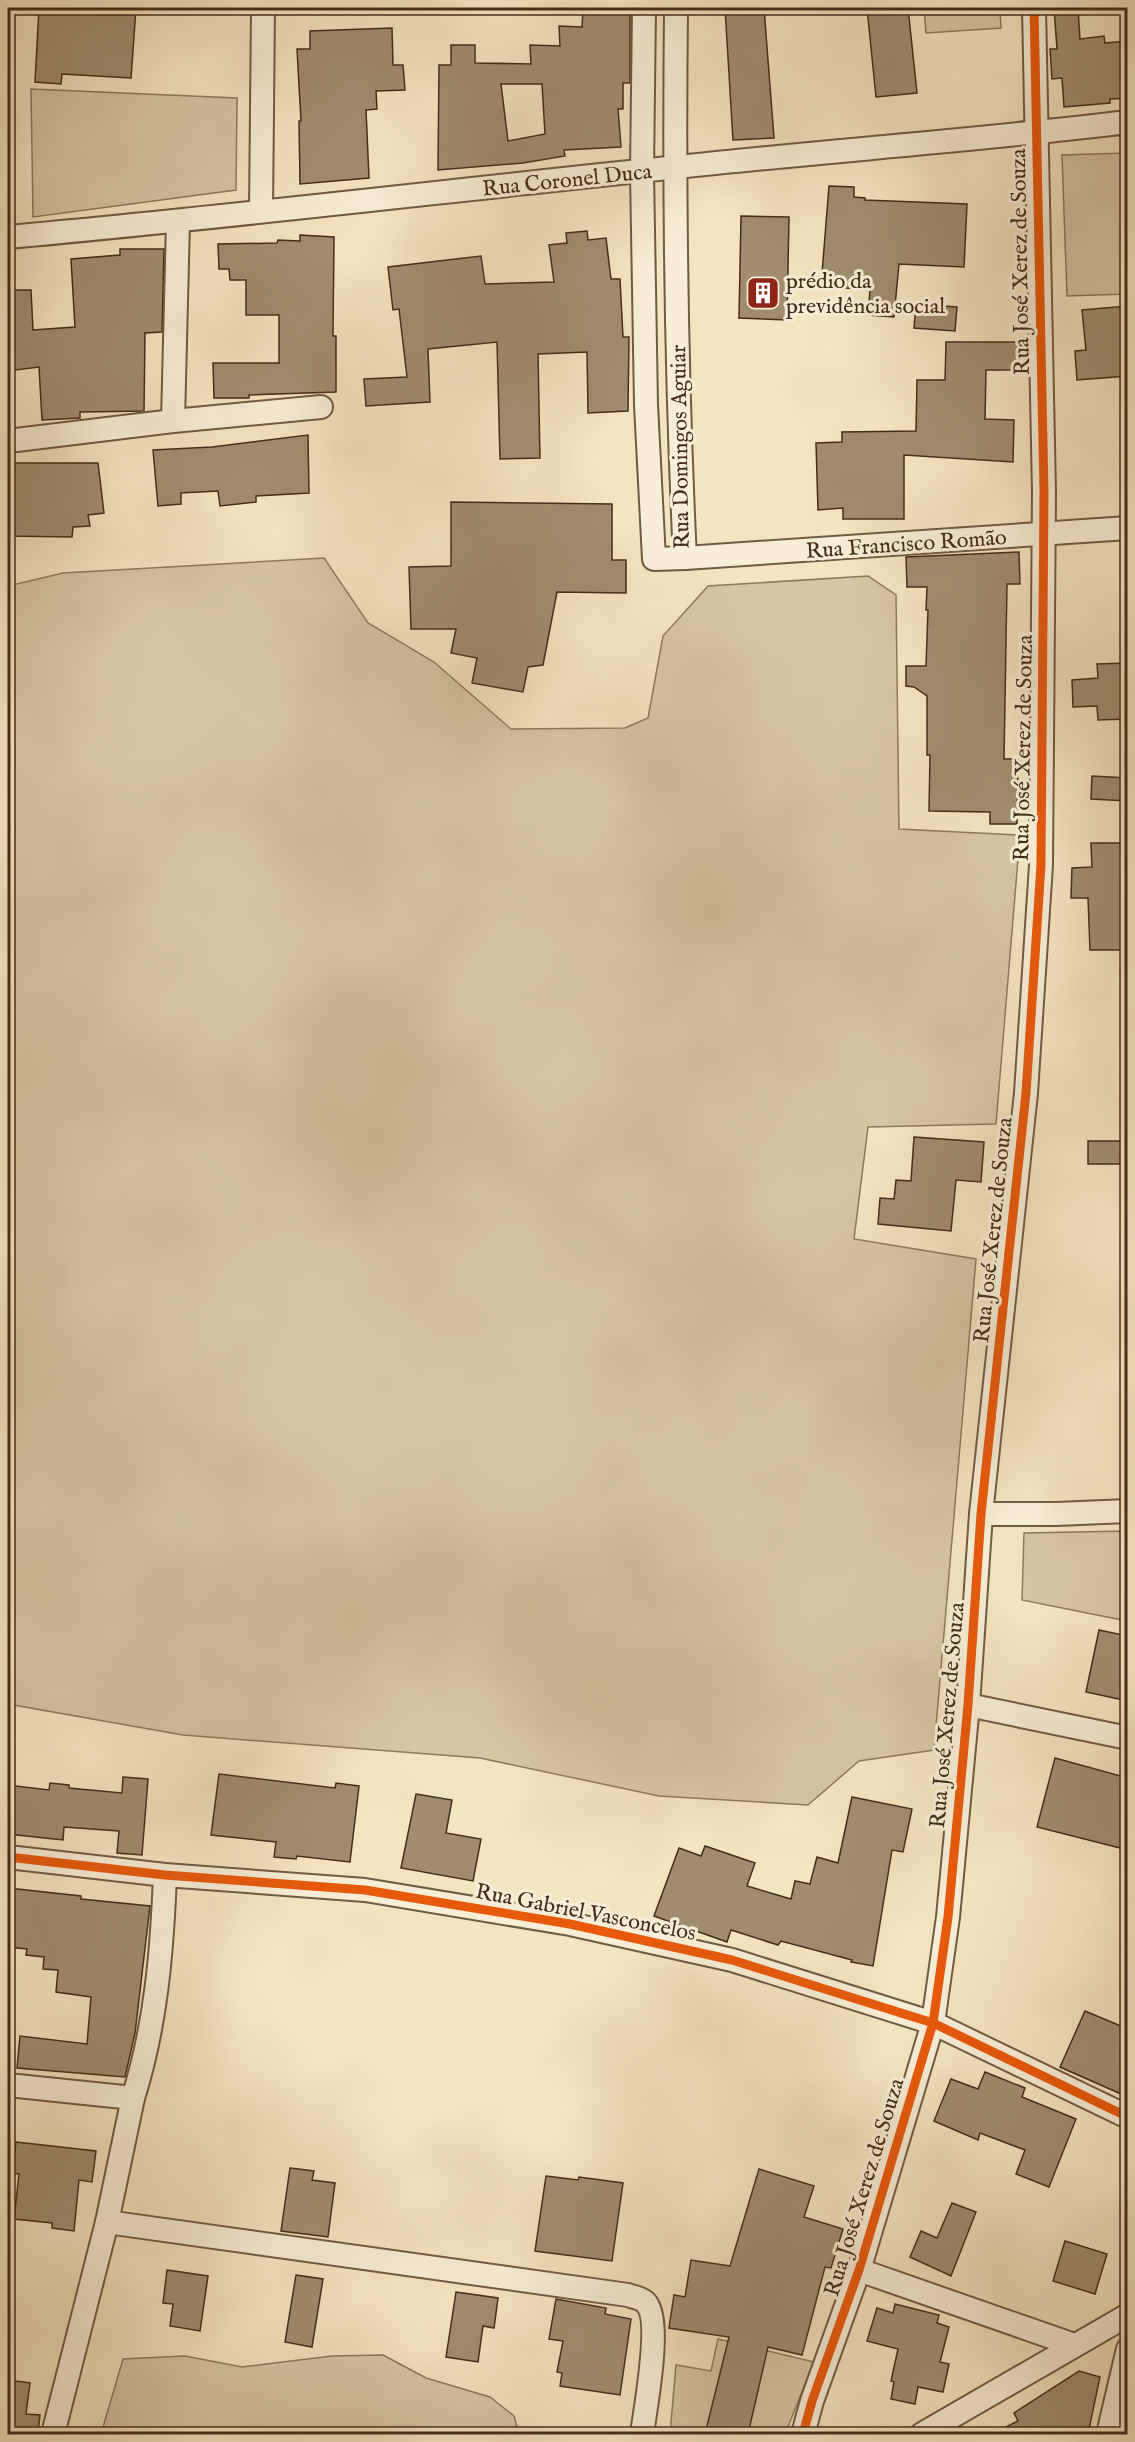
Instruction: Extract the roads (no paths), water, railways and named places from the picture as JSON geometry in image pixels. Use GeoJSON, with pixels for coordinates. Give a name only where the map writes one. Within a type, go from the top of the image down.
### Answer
{"type":"FeatureCollection","features":[{"type":"Feature","properties":{"kind":"street"},"geometry":{"type":"LineString","coordinates":[[261,210],[263,8]]}},
{"type":"Feature","properties":{"kind":"street","name":"Rua Domingos Aguiar"},"geometry":{"type":"LineString","coordinates":[[644,8],[642,172],[646,405],[654,559],[685,558],[677,403],[674,167],[676,8]]}},
{"type":"Feature","properties":{"kind":"street","name":"Rua José Xerez de Souza"},"geometry":{"type":"LineString","coordinates":[[803,2434],[812,2401],[859,2270],[933,2024],[948,1917],[968,1705],[981,1514],[1026,1093],[1041,865],[1044,534],[1034,8]]}},
{"type":"Feature","properties":{"kind":"street","name":"Rua Coronel Duca"},"geometry":{"type":"LineString","coordinates":[[8,237],[178,222],[261,210],[1128,122]]}},
{"type":"Feature","properties":{"kind":"street"},"geometry":{"type":"LineString","coordinates":[[174,421],[178,222]]}},
{"type":"Feature","properties":{"kind":"street"},"geometry":{"type":"LineString","coordinates":[[646,405],[677,403]]}},
{"type":"Feature","properties":{"kind":"street"},"geometry":{"type":"LineString","coordinates":[[8,441],[174,421],[321,407]]}},
{"type":"Feature","properties":{"kind":"street","name":"Rua Francisco Romão"},"geometry":{"type":"LineString","coordinates":[[685,558],[1128,528]]}},
{"type":"Feature","properties":{"kind":"street"},"geometry":{"type":"LineString","coordinates":[[981,1514],[1128,1511]]}},
{"type":"Feature","properties":{"kind":"street"},"geometry":{"type":"LineString","coordinates":[[968,1705],[1128,1738]]}},
{"type":"Feature","properties":{"kind":"street","name":"Rua Gabriel Vasconcelos"},"geometry":{"type":"LineString","coordinates":[[8,1857],[165,1875],[365,1890],[570,1924],[732,1960],[933,2024],[1128,2118]]}},
{"type":"Feature","properties":{"kind":"street"},"geometry":{"type":"LineString","coordinates":[[53,2434],[107,2222],[133,2098],[146,2058],[162,1949],[165,1875]]}},
{"type":"Feature","properties":{"kind":"street"},"geometry":{"type":"LineString","coordinates":[[8,2085],[133,2098]]}},
{"type":"Feature","properties":{"kind":"street"},"geometry":{"type":"LineString","coordinates":[[107,2222],[628,2295],[645,2302],[651,2312],[654,2325],[642,2434]]}},
{"type":"Feature","properties":{"kind":"street"},"geometry":{"type":"LineString","coordinates":[[859,2270],[1074,2345]]}},
{"type":"Feature","properties":{"kind":"street"},"geometry":{"type":"LineString","coordinates":[[922,2434],[1128,2315]]}},
{"type":"Feature","properties":{"kind":"street"},"geometry":{"type":"LineString","coordinates":[[1108,2434],[1128,2349]]}},
{"type":"Feature","properties":{"kind":"place","name":"prédio da previdência social"},"geometry":{"type":"Point","coordinates":[763,293]}}]}
